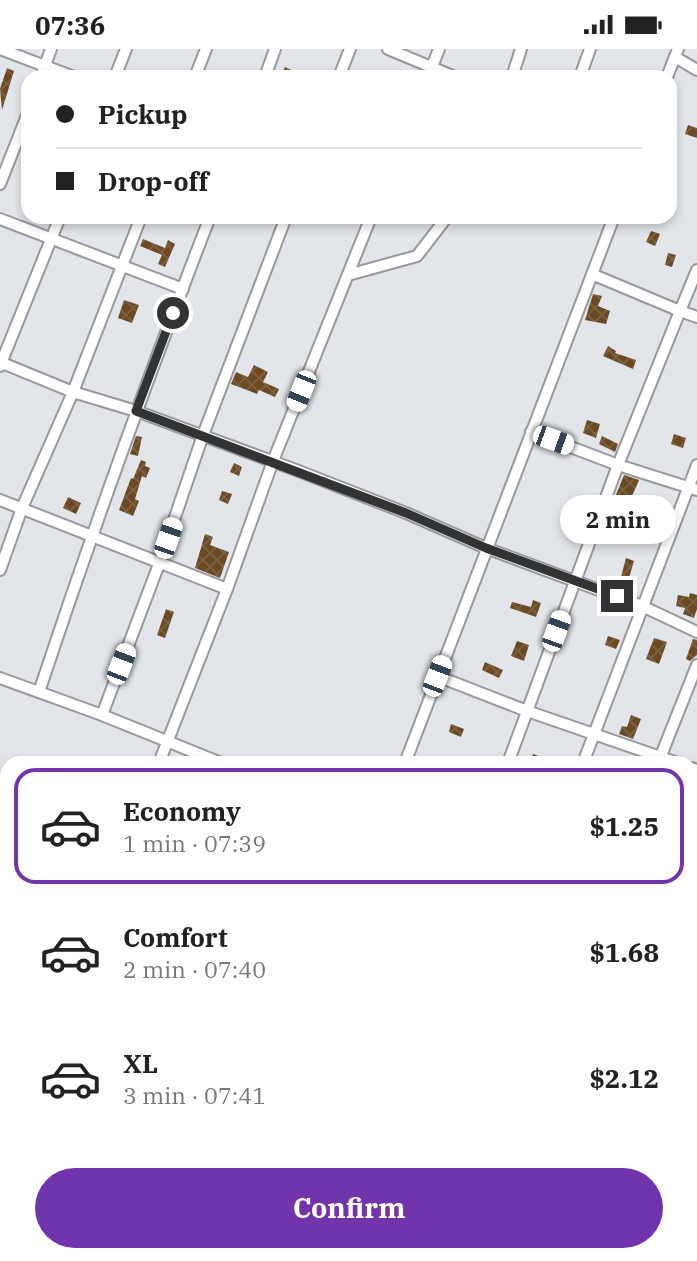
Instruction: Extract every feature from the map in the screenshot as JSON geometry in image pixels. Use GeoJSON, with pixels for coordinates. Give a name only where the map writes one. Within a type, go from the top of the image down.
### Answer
{"type":"FeatureCollection","features":[{"type":"Feature","properties":{"kind":"street"},"geometry":{"type":"LineString","coordinates":[[0,49],[56,70]]}},
{"type":"Feature","properties":{"kind":"street"},"geometry":{"type":"LineString","coordinates":[[44,70],[51,49]]}},
{"type":"Feature","properties":{"kind":"street"},"geometry":{"type":"LineString","coordinates":[[118,70],[126,49]]}},
{"type":"Feature","properties":{"kind":"street"},"geometry":{"type":"LineString","coordinates":[[198,70],[206,49]]}},
{"type":"Feature","properties":{"kind":"street"},"geometry":{"type":"LineString","coordinates":[[267,70],[275,49]]}},
{"type":"Feature","properties":{"kind":"street"},"geometry":{"type":"LineString","coordinates":[[342,70],[350,49]]}},
{"type":"Feature","properties":{"kind":"street"},"geometry":{"type":"LineString","coordinates":[[388,49],[426,70]]}},
{"type":"Feature","properties":{"kind":"street"},"geometry":{"type":"LineString","coordinates":[[431,70],[439,49]]}},
{"type":"Feature","properties":{"kind":"street"},"geometry":{"type":"LineString","coordinates":[[514,70],[521,49]]}},
{"type":"Feature","properties":{"kind":"street"},"geometry":{"type":"LineString","coordinates":[[582,70],[590,49]]}},
{"type":"Feature","properties":{"kind":"street"},"geometry":{"type":"LineString","coordinates":[[670,70],[676,53],[697,70]]}},
{"type":"Feature","properties":{"kind":"street"},"geometry":{"type":"LineString","coordinates":[[0,184],[21,131]]}},
{"type":"Feature","properties":{"kind":"street"},"geometry":{"type":"LineString","coordinates":[[0,219],[183,289]]}},
{"type":"Feature","properties":{"kind":"street"},"geometry":{"type":"LineString","coordinates":[[57,224],[0,363],[73,392],[136,411],[273,461],[406,513],[486,548],[642,606],[697,632]]}},
{"type":"Feature","properties":{"kind":"street"},"geometry":{"type":"LineString","coordinates":[[0,570],[22,508],[73,392],[138,224]]}},
{"type":"Feature","properties":{"kind":"street"},"geometry":{"type":"LineString","coordinates":[[40,692],[136,411],[208,224]]}},
{"type":"Feature","properties":{"kind":"street"},"geometry":{"type":"LineString","coordinates":[[102,715],[203,435],[283,224]]}},
{"type":"Feature","properties":{"kind":"street"},"geometry":{"type":"LineString","coordinates":[[162,756],[273,461],[368,224]]}},
{"type":"Feature","properties":{"kind":"street"},"geometry":{"type":"LineString","coordinates":[[348,275],[417,256],[442,224]]}},
{"type":"Feature","properties":{"kind":"street"},"geometry":{"type":"LineString","coordinates":[[408,756],[612,224]]}},
{"type":"Feature","properties":{"kind":"street"},"geometry":{"type":"LineString","coordinates":[[511,756],[618,465],[697,270]]}},
{"type":"Feature","properties":{"kind":"street"},"geometry":{"type":"LineString","coordinates":[[594,275],[697,317]]}},
{"type":"Feature","properties":{"kind":"street"},"geometry":{"type":"LineString","coordinates":[[531,432],[618,465],[693,489]]}},
{"type":"Feature","properties":{"kind":"street"},"geometry":{"type":"LineString","coordinates":[[586,756],[642,606],[693,489],[697,465]]}},
{"type":"Feature","properties":{"kind":"street"},"geometry":{"type":"LineString","coordinates":[[0,500],[227,589]]}},
{"type":"Feature","properties":{"kind":"street"},"geometry":{"type":"LineString","coordinates":[[661,756],[697,665]]}},
{"type":"Feature","properties":{"kind":"street"},"geometry":{"type":"LineString","coordinates":[[437,676],[649,756]]}},
{"type":"Feature","properties":{"kind":"street"},"geometry":{"type":"LineString","coordinates":[[0,678],[204,756]]}},
{"type":"Feature","properties":{"kind":"building"},"geometry":{"type":"Polygon","coordinates":[[[7,68],[14,71],[2,110],[0,89],[7,68]]]}},
{"type":"Feature","properties":{"kind":"building"},"geometry":{"type":"Polygon","coordinates":[[[688,125],[697,128],[697,138],[685,134],[688,125]]]}},
{"type":"Feature","properties":{"kind":"building"},"geometry":{"type":"Polygon","coordinates":[[[651,231],[660,234],[655,246],[646,242],[651,231]]]}},
{"type":"Feature","properties":{"kind":"building"},"geometry":{"type":"Polygon","coordinates":[[[143,239],[165,248],[168,240],[175,244],[165,267],[158,264],[162,255],[140,246],[143,239]]]}},
{"type":"Feature","properties":{"kind":"building"},"geometry":{"type":"Polygon","coordinates":[[[668,253],[676,255],[672,267],[665,265],[668,253]]]}},
{"type":"Feature","properties":{"kind":"building"},"geometry":{"type":"Polygon","coordinates":[[[593,294],[602,296],[598,306],[610,311],[606,324],[585,320],[593,294]]]}},
{"type":"Feature","properties":{"kind":"building"},"geometry":{"type":"Polygon","coordinates":[[[124,300],[139,305],[132,323],[118,318],[124,300]]]}},
{"type":"Feature","properties":{"kind":"building"},"geometry":{"type":"Polygon","coordinates":[[[608,346],[616,351],[615,353],[636,360],[633,369],[603,356],[608,346]]]}},
{"type":"Feature","properties":{"kind":"building"},"geometry":{"type":"Polygon","coordinates":[[[254,365],[268,372],[263,382],[279,389],[275,397],[259,390],[257,394],[231,384],[236,372],[248,377],[254,365]]]}},
{"type":"Feature","properties":{"kind":"building"},"geometry":{"type":"Polygon","coordinates":[[[587,420],[600,424],[596,438],[583,433],[587,420]]]}},
{"type":"Feature","properties":{"kind":"building"},"geometry":{"type":"Polygon","coordinates":[[[674,434],[686,438],[683,448],[671,444],[674,434]]]}},
{"type":"Feature","properties":{"kind":"building"},"geometry":{"type":"Polygon","coordinates":[[[136,436],[142,437],[138,456],[130,454],[136,436]]]}},
{"type":"Feature","properties":{"kind":"building"},"geometry":{"type":"Polygon","coordinates":[[[602,436],[618,444],[615,452],[599,444],[602,436]]]}},
{"type":"Feature","properties":{"kind":"building"},"geometry":{"type":"Polygon","coordinates":[[[141,460],[150,468],[146,478],[142,476],[135,499],[139,501],[133,516],[119,510],[141,460]]]}},
{"type":"Feature","properties":{"kind":"building"},"geometry":{"type":"Polygon","coordinates":[[[234,463],[242,467],[239,476],[230,472],[234,463]]]}},
{"type":"Feature","properties":{"kind":"building"},"geometry":{"type":"Polygon","coordinates":[[[624,475],[639,480],[630,501],[616,495],[624,475]]]}},
{"type":"Feature","properties":{"kind":"building"},"geometry":{"type":"Polygon","coordinates":[[[222,491],[232,494],[228,504],[219,500],[222,491]]]}},
{"type":"Feature","properties":{"kind":"building"},"geometry":{"type":"Polygon","coordinates":[[[68,497],[81,503],[76,514],[63,508],[68,497]]]}},
{"type":"Feature","properties":{"kind":"building"},"geometry":{"type":"Polygon","coordinates":[[[634,502],[644,502],[640,514],[632,512],[634,502]]]}},
{"type":"Feature","properties":{"kind":"building"},"geometry":{"type":"Polygon","coordinates":[[[623,524],[634,528],[633,537],[620,532],[623,524]]]}},
{"type":"Feature","properties":{"kind":"building"},"geometry":{"type":"Polygon","coordinates":[[[205,534],[213,537],[210,545],[229,552],[220,578],[195,568],[205,534]]]}},
{"type":"Feature","properties":{"kind":"building"},"geometry":{"type":"Polygon","coordinates":[[[626,558],[634,561],[629,578],[621,577],[626,558]]]}},
{"type":"Feature","properties":{"kind":"building"},"geometry":{"type":"Polygon","coordinates":[[[607,578],[623,583],[621,590],[605,584],[607,578]]]}},
{"type":"Feature","properties":{"kind":"building"},"geometry":{"type":"Polygon","coordinates":[[[690,593],[697,595],[694,618],[683,614],[685,608],[676,606],[678,595],[689,597],[690,593]]]}},
{"type":"Feature","properties":{"kind":"building"},"geometry":{"type":"Polygon","coordinates":[[[533,600],[541,603],[536,617],[510,608],[512,602],[531,607],[533,600]]]}},
{"type":"Feature","properties":{"kind":"building"},"geometry":{"type":"Polygon","coordinates":[[[166,609],[174,612],[165,638],[157,635],[166,609]]]}},
{"type":"Feature","properties":{"kind":"building"},"geometry":{"type":"Polygon","coordinates":[[[608,636],[620,640],[616,649],[605,645],[608,636]]]}},
{"type":"Feature","properties":{"kind":"building"},"geometry":{"type":"Polygon","coordinates":[[[654,638],[667,642],[659,664],[646,659],[654,638]]]}},
{"type":"Feature","properties":{"kind":"building"},"geometry":{"type":"Polygon","coordinates":[[[693,639],[697,640],[697,655],[690,661],[686,659],[693,639]]]}},
{"type":"Feature","properties":{"kind":"building"},"geometry":{"type":"Polygon","coordinates":[[[517,641],[529,645],[524,661],[511,656],[517,641]]]}},
{"type":"Feature","properties":{"kind":"building"},"geometry":{"type":"Polygon","coordinates":[[[485,662],[503,670],[499,678],[482,670],[485,662]]]}},
{"type":"Feature","properties":{"kind":"building"},"geometry":{"type":"Polygon","coordinates":[[[631,715],[641,719],[633,739],[619,734],[622,726],[627,727],[631,715]]]}},
{"type":"Feature","properties":{"kind":"building"},"geometry":{"type":"Polygon","coordinates":[[[451,724],[464,729],[461,737],[449,732],[451,724]]]}},
{"type":"Feature","properties":{"kind":"route"},"geometry":{"type":"LineString","coordinates":[[173,313],[136,411],[273,461],[406,513],[486,548],[617,596]]}}]}
